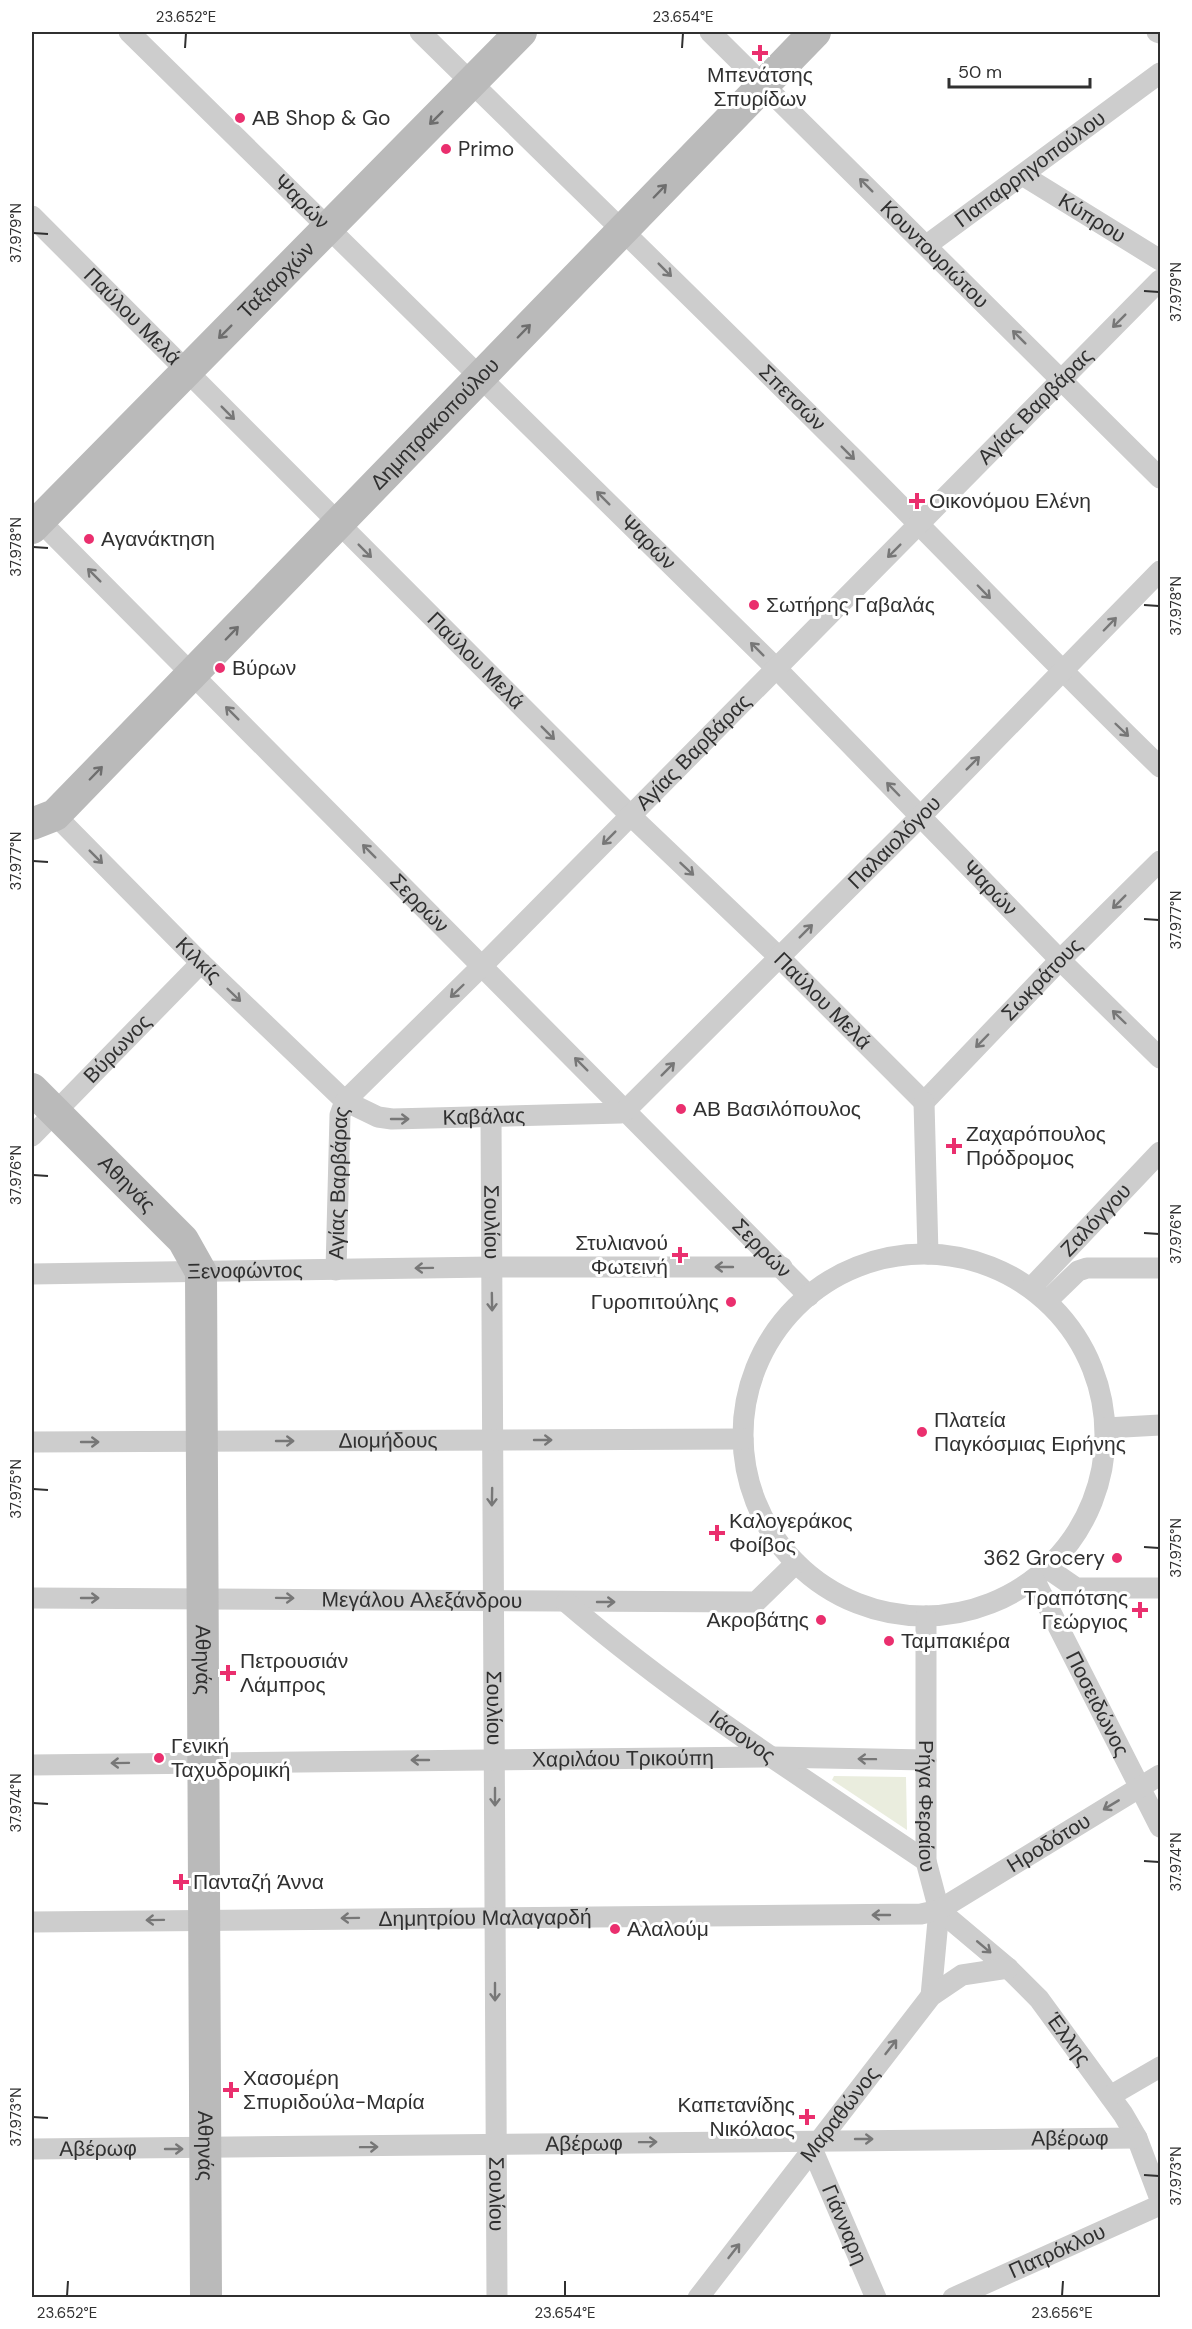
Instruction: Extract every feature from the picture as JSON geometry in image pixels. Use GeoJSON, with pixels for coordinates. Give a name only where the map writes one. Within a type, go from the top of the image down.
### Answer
{"type":"FeatureCollection","features":[{"type":"Feature","properties":{"kind":"main road","name":"Ταξιαρχών"},"geometry":{"type":"LineString","coordinates":[[34,520],[186,371],[521,32]]}},
{"type":"Feature","properties":{"kind":"main road","name":"Δημητρακοπούλου"},"geometry":{"type":"LineString","coordinates":[[43,820],[192,674],[815,32]]}},
{"type":"Feature","properties":{"kind":"main road","name":"Αθηνάς"},"geometry":{"type":"LineString","coordinates":[[32,1089],[183,1240],[201,1272],[206,2298]]}},
{"type":"Feature","properties":{"kind":"street","name":"Ψαρών"},"geometry":{"type":"LineString","coordinates":[[129,32],[777,669],[1060,960],[1161,1058]]}},
{"type":"Feature","properties":{"kind":"street","name":"Σπετσών"},"geometry":{"type":"LineString","coordinates":[[420,32],[623,229],[920,525],[1063,673],[1161,767]]}},
{"type":"Feature","properties":{"kind":"street","name":"Κουντουριώτου"},"geometry":{"type":"LineString","coordinates":[[710,32],[1161,478]]}},
{"type":"Feature","properties":{"kind":"street","name":"Παπαρρηγοπούλου"},"geometry":{"type":"LineString","coordinates":[[927,245],[1024,176],[1161,73]]}},
{"type":"Feature","properties":{"kind":"street","name":"Κύπρου"},"geometry":{"type":"LineString","coordinates":[[1024,176],[1161,260]]}},
{"type":"Feature","properties":{"kind":"street","name":"Παύλου Μελά"},"geometry":{"type":"LineString","coordinates":[[32,216],[337,524],[924,1102]]}},
{"type":"Feature","properties":{"kind":"street","name":"Αγίας Βαρβάρας"},"geometry":{"type":"LineString","coordinates":[[336,1270],[340,1115],[345,1101],[483,965],[920,525],[1060,379],[1161,280]]}},
{"type":"Feature","properties":{"kind":"street","name":"Σερρών"},"geometry":{"type":"LineString","coordinates":[[34,520],[192,674],[483,965],[809,1296]]}},
{"type":"Feature","properties":{"kind":"street","name":"Παλαιολόγου"},"geometry":{"type":"LineString","coordinates":[[627,1110],[1063,673],[1161,571]]}},
{"type":"Feature","properties":{"kind":"street","name":"Κιλκίς"},"geometry":{"type":"LineString","coordinates":[[43,820],[201,963],[345,1101]]}},
{"type":"Feature","properties":{"kind":"street","name":"Σωκράτους"},"geometry":{"type":"LineString","coordinates":[[924,1102],[1060,960],[1161,861]]}},
{"type":"Feature","properties":{"kind":"street","name":"Βύρωνος"},"geometry":{"type":"LineString","coordinates":[[32,1136],[201,963]]}},
{"type":"Feature","properties":{"kind":"street","name":"Καβάλας"},"geometry":{"type":"LineString","coordinates":[[345,1101],[378,1117],[392,1119],[491,1118],[621,1113],[627,1110]]}},
{"type":"Feature","properties":{"kind":"street"},"geometry":{"type":"LineString","coordinates":[[924,1102],[928,1254]]}},
{"type":"Feature","properties":{"kind":"street","name":"Σουλίου"},"geometry":{"type":"LineString","coordinates":[[491,1118],[493,1440],[491,1600],[497,2298]]}},
{"type":"Feature","properties":{"kind":"street","name":"Ζαλόγγου"},"geometry":{"type":"LineString","coordinates":[[1039,1295],[1062,1256],[1161,1152]]}},
{"type":"Feature","properties":{"kind":"street"},"geometry":{"type":"LineString","coordinates":[[928,1254],[982,1263],[1007,1274],[1039,1295],[1074,1332],[1091,1362],[1102,1394],[1106,1428],[1101,1476],[1088,1513],[1074,1539],[1041,1574],[1001,1599],[964,1612],[926,1616],[897,1614],[869,1607],[842,1596],[818,1581],[796,1563],[763,1518],[752,1493],[743,1439],[747,1395],[755,1370],[781,1324],[809,1296],[828,1282],[871,1262],[928,1254]]}},
{"type":"Feature","properties":{"kind":"street"},"geometry":{"type":"LineString","coordinates":[[1062,1256],[1078,1271]]}},
{"type":"Feature","properties":{"kind":"street","name":"Ξενοφώντος"},"geometry":{"type":"LineString","coordinates":[[32,1274],[492,1267],[782,1268]]}},
{"type":"Feature","properties":{"kind":"street"},"geometry":{"type":"LineString","coordinates":[[1039,1295],[1087,1268],[1161,1268]]}},
{"type":"Feature","properties":{"kind":"street"},"geometry":{"type":"LineString","coordinates":[[1106,1428],[1161,1425]]}},
{"type":"Feature","properties":{"kind":"street","name":"Διομήδους"},"geometry":{"type":"LineString","coordinates":[[32,1442],[743,1439]]}},
{"type":"Feature","properties":{"kind":"street","name":"Μεγάλου Αλεξάνδρου"},"geometry":{"type":"LineString","coordinates":[[32,1598],[202,1597],[756,1602],[796,1563]]}},
{"type":"Feature","properties":{"kind":"street"},"geometry":{"type":"LineString","coordinates":[[1041,1574],[1076,1588],[1161,1588]]}},
{"type":"Feature","properties":{"kind":"street","name":"Ποσειδώνος"},"geometry":{"type":"LineString","coordinates":[[1041,1574],[1161,1827]]}},
{"type":"Feature","properties":{"kind":"street","name":"Ιάσονος"},"geometry":{"type":"LineString","coordinates":[[566,1602],[610,1640],[772,1757],[926,1861]]}},
{"type":"Feature","properties":{"kind":"street","name":"Ρήγα Φεραίου"},"geometry":{"type":"LineString","coordinates":[[926,1616],[926,1861],[939,1910],[931,1996]]}},
{"type":"Feature","properties":{"kind":"street","name":"Χαριλάου Τρικούπη"},"geometry":{"type":"LineString","coordinates":[[32,1765],[772,1757],[926,1760]]}},
{"type":"Feature","properties":{"kind":"street","name":"Ηροδότου"},"geometry":{"type":"LineString","coordinates":[[939,1910],[1161,1775]]}},
{"type":"Feature","properties":{"kind":"street","name":"Δημητρίου Μαλαγαρδή"},"geometry":{"type":"LineString","coordinates":[[32,1922],[495,1916],[905,1915],[939,1910]]}},
{"type":"Feature","properties":{"kind":"street","name":"Έλλης"},"geometry":{"type":"LineString","coordinates":[[939,1910],[1008,1968],[1039,1999],[1110,2096],[1137,2138],[1161,2199]]}},
{"type":"Feature","properties":{"kind":"street","name":"Μαραθώνος"},"geometry":{"type":"LineString","coordinates":[[698,2298],[931,1996],[962,1975],[1008,1968]]}},
{"type":"Feature","properties":{"kind":"street"},"geometry":{"type":"LineString","coordinates":[[1110,2096],[1161,2067]]}},
{"type":"Feature","properties":{"kind":"street","name":"Αβέρωφ"},"geometry":{"type":"LineString","coordinates":[[32,2150],[816,2145],[1137,2138]]}},
{"type":"Feature","properties":{"kind":"street","name":"Γιάνναρη"},"geometry":{"type":"LineString","coordinates":[[816,2145],[876,2298]]}},
{"type":"Feature","properties":{"kind":"street","name":"Πατρόκλου"},"geometry":{"type":"LineString","coordinates":[[953,2298],[1161,2205]]}},
{"type":"Feature","properties":{"kind":"shaded area"},"geometry":{"type":"Polygon","coordinates":[[[834,1776],[906,1777],[907,1830],[832,1780],[834,1776]]]}},
{"type":"Feature","properties":{"kind":"place","name":"Μπενάτσης Σπυρίδων"},"geometry":{"type":"Point","coordinates":[760,53]}},
{"type":"Feature","properties":{"kind":"place","name":"ΑΒ Shop & Go"},"geometry":{"type":"Point","coordinates":[240,118]}},
{"type":"Feature","properties":{"kind":"place","name":"Primo"},"geometry":{"type":"Point","coordinates":[446,149]}},
{"type":"Feature","properties":{"kind":"place","name":"Οικονόμου Ελένη"},"geometry":{"type":"Point","coordinates":[917,501]}},
{"type":"Feature","properties":{"kind":"place","name":"Αγανάκτηση"},"geometry":{"type":"Point","coordinates":[89,539]}},
{"type":"Feature","properties":{"kind":"place","name":"Σωτήρης Γαβαλάς"},"geometry":{"type":"Point","coordinates":[754,605]}},
{"type":"Feature","properties":{"kind":"place","name":"Βύρων"},"geometry":{"type":"Point","coordinates":[220,668]}},
{"type":"Feature","properties":{"kind":"place","name":"ΑΒ Βασιλόπουλος"},"geometry":{"type":"Point","coordinates":[681,1109]}},
{"type":"Feature","properties":{"kind":"place","name":"Ζαχαρόπουλος Πρόδρομος"},"geometry":{"type":"Point","coordinates":[954,1146]}},
{"type":"Feature","properties":{"kind":"place","name":"Στυλιανού Φωτεινή"},"geometry":{"type":"Point","coordinates":[680,1255]}},
{"type":"Feature","properties":{"kind":"place","name":"Γυροπιτούλης"},"geometry":{"type":"Point","coordinates":[731,1302]}},
{"type":"Feature","properties":{"kind":"place","name":"Πλατεία Παγκόσμιας Ειρήνης"},"geometry":{"type":"Point","coordinates":[922,1432]}},
{"type":"Feature","properties":{"kind":"place","name":"Καλογεράκος Φοίβος"},"geometry":{"type":"Point","coordinates":[717,1533]}},
{"type":"Feature","properties":{"kind":"place","name":"362 Grocery"},"geometry":{"type":"Point","coordinates":[1117,1558]}},
{"type":"Feature","properties":{"kind":"place","name":"Τραπότσης Γεώργιος"},"geometry":{"type":"Point","coordinates":[1140,1610]}},
{"type":"Feature","properties":{"kind":"place","name":"Ακροβάτης"},"geometry":{"type":"Point","coordinates":[821,1620]}},
{"type":"Feature","properties":{"kind":"place","name":"Ταμπακιέρα"},"geometry":{"type":"Point","coordinates":[889,1641]}},
{"type":"Feature","properties":{"kind":"place","name":"Πετρουσιάν Λάμπρος"},"geometry":{"type":"Point","coordinates":[228,1673]}},
{"type":"Feature","properties":{"kind":"place","name":"Γενική Ταχυδρομική"},"geometry":{"type":"Point","coordinates":[159,1758]}},
{"type":"Feature","properties":{"kind":"place","name":"Πανταζή Άννα"},"geometry":{"type":"Point","coordinates":[181,1882]}},
{"type":"Feature","properties":{"kind":"place","name":"Αλαλούμ"},"geometry":{"type":"Point","coordinates":[615,1929]}},
{"type":"Feature","properties":{"kind":"place","name":"Χασομέρη Σπυριδούλα-Μαρία"},"geometry":{"type":"Point","coordinates":[231,2090]}},
{"type":"Feature","properties":{"kind":"place","name":"Καπετανίδης Νικόλαος"},"geometry":{"type":"Point","coordinates":[807,2117]}}]}
